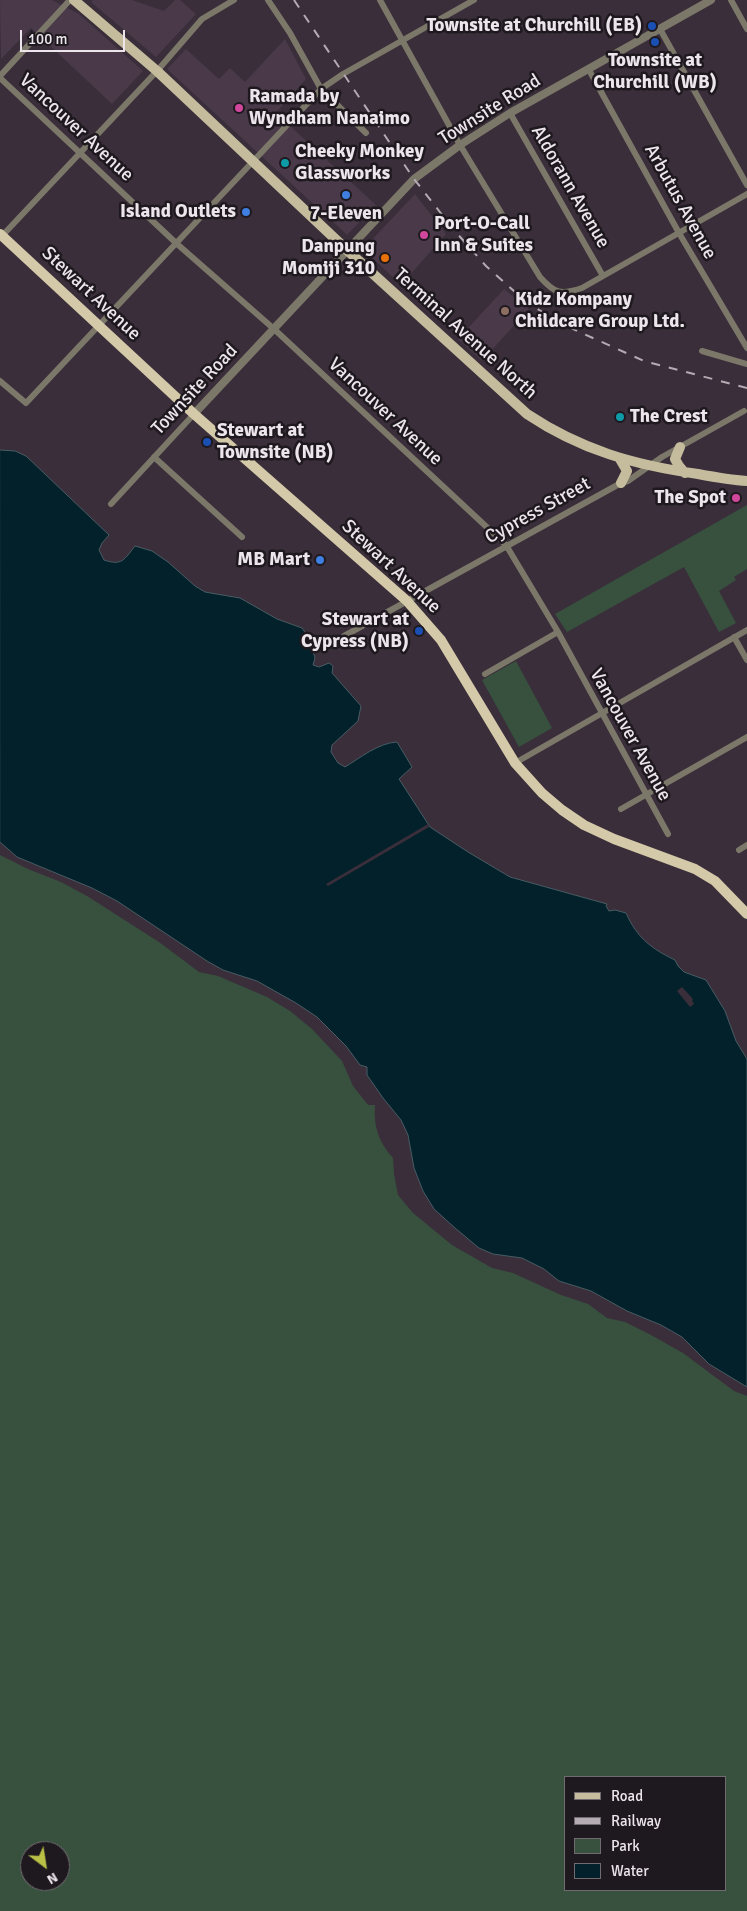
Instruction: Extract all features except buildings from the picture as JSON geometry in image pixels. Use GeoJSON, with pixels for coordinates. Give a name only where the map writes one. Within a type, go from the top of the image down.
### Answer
{"type":"FeatureCollection","features":[{"type":"Feature","properties":{"kind":"highway","name":"Stewart Avenue"},"geometry":{"type":"LineString","coordinates":[[1,236],[194,414],[407,601],[441,640],[515,763],[542,793],[577,820],[614,840],[695,869],[715,881],[747,914]]}},
{"type":"Feature","properties":{"kind":"main road","name":"Terminal Avenue North"},"geometry":{"type":"LineString","coordinates":[[74,0],[157,71],[348,251],[527,414],[553,432],[580,445],[620,459],[685,473],[747,480]]}},
{"type":"Feature","properties":{"kind":"main road"},"geometry":{"type":"LineString","coordinates":[[680,447],[675,458],[685,473]]}},
{"type":"Feature","properties":{"kind":"main road"},"geometry":{"type":"LineString","coordinates":[[620,459],[627,471],[621,483]]}},
{"type":"Feature","properties":{"kind":"street"},"geometry":{"type":"LineString","coordinates":[[0,77],[70,0]]}},
{"type":"Feature","properties":{"kind":"street"},"geometry":{"type":"LineString","coordinates":[[1,236],[157,71],[202,19],[234,0]]}},
{"type":"Feature","properties":{"kind":"street"},"geometry":{"type":"LineString","coordinates":[[268,0],[290,33],[321,89],[366,132]]}},
{"type":"Feature","properties":{"kind":"street"},"geometry":{"type":"LineString","coordinates":[[380,0],[460,145],[540,277],[558,293],[571,292],[582,288],[747,194]]}},
{"type":"Feature","properties":{"kind":"street"},"geometry":{"type":"LineString","coordinates":[[0,381],[26,403],[321,89],[343,74],[474,0]]}},
{"type":"Feature","properties":{"kind":"street","name":"Townsite Road"},"geometry":{"type":"LineString","coordinates":[[111,504],[414,180],[460,145],[510,112],[589,70],[710,0]]}},
{"type":"Feature","properties":{"kind":"street"},"geometry":{"type":"LineString","coordinates":[[731,0],[747,29]]}},
{"type":"Feature","properties":{"kind":"street"},"geometry":{"type":"LineString","coordinates":[[660,29],[747,185]]}},
{"type":"Feature","properties":{"kind":"street","name":"Arbutus Avenue"},"geometry":{"type":"LineString","coordinates":[[589,70],[679,233],[747,348]]}},
{"type":"Feature","properties":{"kind":"street","name":"Vancouver Avenue"},"geometry":{"type":"LineString","coordinates":[[0,77],[176,243],[274,329],[506,545],[558,632],[600,714],[668,834]]}},
{"type":"Feature","properties":{"kind":"street","name":"Aldorann Avenue"},"geometry":{"type":"LineString","coordinates":[[510,112],[603,276]]}},
{"type":"Feature","properties":{"kind":"street"},"geometry":{"type":"LineString","coordinates":[[702,351],[747,364]]}},
{"type":"Feature","properties":{"kind":"street","name":"Cypress Street"},"geometry":{"type":"LineString","coordinates":[[352,646],[344,636],[506,545],[636,476],[680,447],[744,411]]}},
{"type":"Feature","properties":{"kind":"street"},"geometry":{"type":"LineString","coordinates":[[154,457],[242,537]]}},
{"type":"Feature","properties":{"kind":"street"},"geometry":{"type":"LineString","coordinates":[[515,763],[747,630]]}},
{"type":"Feature","properties":{"kind":"street"},"geometry":{"type":"LineString","coordinates":[[486,674],[558,632]]}},
{"type":"Feature","properties":{"kind":"street"},"geometry":{"type":"LineString","coordinates":[[734,637],[747,660]]}},
{"type":"Feature","properties":{"kind":"street"},"geometry":{"type":"LineString","coordinates":[[621,809],[747,737]]}},
{"type":"Feature","properties":{"kind":"street"},"geometry":{"type":"LineString","coordinates":[[739,850],[747,845]]}},
{"type":"Feature","properties":{"kind":"shaded area"},"geometry":{"type":"Polygon","coordinates":[[[0,0],[52,0],[79,14],[143,71],[112,104],[31,28],[1,59],[0,0]]]}},
{"type":"Feature","properties":{"kind":"shaded area"},"geometry":{"type":"Polygon","coordinates":[[[93,0],[132,0],[164,11],[175,0],[180,0],[196,14],[156,57],[91,2],[93,0]]]}},
{"type":"Feature","properties":{"kind":"shaded area"},"geometry":{"type":"Polygon","coordinates":[[[285,39],[306,79],[276,113],[376,205],[347,235],[167,69],[186,49],[219,79],[230,68],[245,82],[285,39]]]}},
{"type":"Feature","properties":{"kind":"shaded area"},"geometry":{"type":"Polygon","coordinates":[[[415,194],[446,234],[401,285],[366,252],[367,245],[415,194]]]}},
{"type":"Feature","properties":{"kind":"shaded area"},"geometry":{"type":"Polygon","coordinates":[[[504,289],[529,309],[482,361],[458,339],[504,289]]]}},
{"type":"Feature","properties":{"kind":"green space"},"geometry":{"type":"Polygon","coordinates":[[[747,505],[747,569],[734,577],[736,580],[719,591],[736,623],[719,632],[684,567],[567,632],[555,614],[747,505]]]}},
{"type":"Feature","properties":{"kind":"green space"},"geometry":{"type":"Polygon","coordinates":[[[516,661],[552,728],[519,747],[482,680],[516,661]]]}},
{"type":"Feature","properties":{"kind":"green space"},"geometry":{"type":"Polygon","coordinates":[[[0,855],[61,882],[87,896],[159,942],[199,972],[218,976],[267,997],[290,1011],[312,1029],[342,1061],[353,1086],[368,1105],[375,1105],[376,1127],[384,1146],[393,1158],[398,1195],[413,1213],[452,1245],[492,1268],[513,1273],[561,1295],[588,1304],[607,1318],[625,1322],[651,1335],[683,1353],[734,1391],[747,1396],[747,1911],[0,1911],[0,855]]]}},
{"type":"Feature","properties":{"kind":"water"},"geometry":{"type":"Polygon","coordinates":[[[0,450],[15,451],[26,456],[109,535],[99,550],[104,560],[119,562],[135,546],[152,551],[205,592],[240,598],[277,619],[302,628],[309,638],[315,658],[313,665],[319,667],[329,663],[333,666],[332,673],[361,706],[358,721],[332,745],[331,752],[338,763],[345,767],[376,748],[397,742],[412,767],[399,779],[430,827],[510,877],[607,904],[606,906],[609,911],[615,910],[626,913],[630,922],[646,942],[659,952],[675,960],[684,972],[706,980],[725,1011],[736,1041],[747,1059],[747,1387],[709,1364],[682,1337],[661,1325],[627,1311],[591,1291],[559,1281],[544,1269],[522,1258],[493,1254],[479,1248],[434,1209],[423,1191],[414,1168],[408,1135],[401,1120],[367,1075],[367,1067],[360,1065],[346,1046],[317,1017],[257,981],[223,970],[207,961],[117,901],[92,888],[17,857],[0,842],[0,450]]]}},
{"type":"Feature","properties":{"kind":"pier"},"geometry":{"type":"Polygon","coordinates":[[[428,824],[429,827],[328,886],[326,884],[428,824]]]}},
{"type":"Feature","properties":{"kind":"pier"},"geometry":{"type":"Polygon","coordinates":[[[682,987],[693,999],[694,1004],[690,1007],[677,991],[682,987]]]}},
{"type":"Feature","properties":{"kind":"railway"},"geometry":{"type":"LineString","coordinates":[[294,0],[414,179],[454,230],[486,266],[526,302],[564,325],[644,361],[747,388]]}},
{"type":"Feature","properties":{"kind":"place","name":"Townsite at Churchill (EB)"},"geometry":{"type":"Point","coordinates":[652,26]}},
{"type":"Feature","properties":{"kind":"place","name":"Townsite at Churchill (WB)"},"geometry":{"type":"Point","coordinates":[655,42]}},
{"type":"Feature","properties":{"kind":"place","name":"Ramada by Wyndham Nanaimo"},"geometry":{"type":"Point","coordinates":[239,108]}},
{"type":"Feature","properties":{"kind":"place","name":"Cheeky Monkey Glassworks"},"geometry":{"type":"Point","coordinates":[285,163]}},
{"type":"Feature","properties":{"kind":"place","name":"7-Eleven"},"geometry":{"type":"Point","coordinates":[346,195]}},
{"type":"Feature","properties":{"kind":"place","name":"Island Outlets"},"geometry":{"type":"Point","coordinates":[246,212]}},
{"type":"Feature","properties":{"kind":"place","name":"Port-O-Call Inn & Suites"},"geometry":{"type":"Point","coordinates":[424,235]}},
{"type":"Feature","properties":{"kind":"place","name":"Danpung Momiji 310"},"geometry":{"type":"Point","coordinates":[385,258]}},
{"type":"Feature","properties":{"kind":"place","name":"Kidz Kompany Childcare Group Ltd."},"geometry":{"type":"Point","coordinates":[505,311]}},
{"type":"Feature","properties":{"kind":"place","name":"The Crest"},"geometry":{"type":"Point","coordinates":[620,417]}},
{"type":"Feature","properties":{"kind":"place","name":"Stewart at Townsite (NB)"},"geometry":{"type":"Point","coordinates":[207,442]}},
{"type":"Feature","properties":{"kind":"place","name":"The Spot"},"geometry":{"type":"Point","coordinates":[736,498]}},
{"type":"Feature","properties":{"kind":"place","name":"MB Mart"},"geometry":{"type":"Point","coordinates":[320,560]}},
{"type":"Feature","properties":{"kind":"place","name":"Stewart at Cypress (NB)"},"geometry":{"type":"Point","coordinates":[419,631]}}]}
